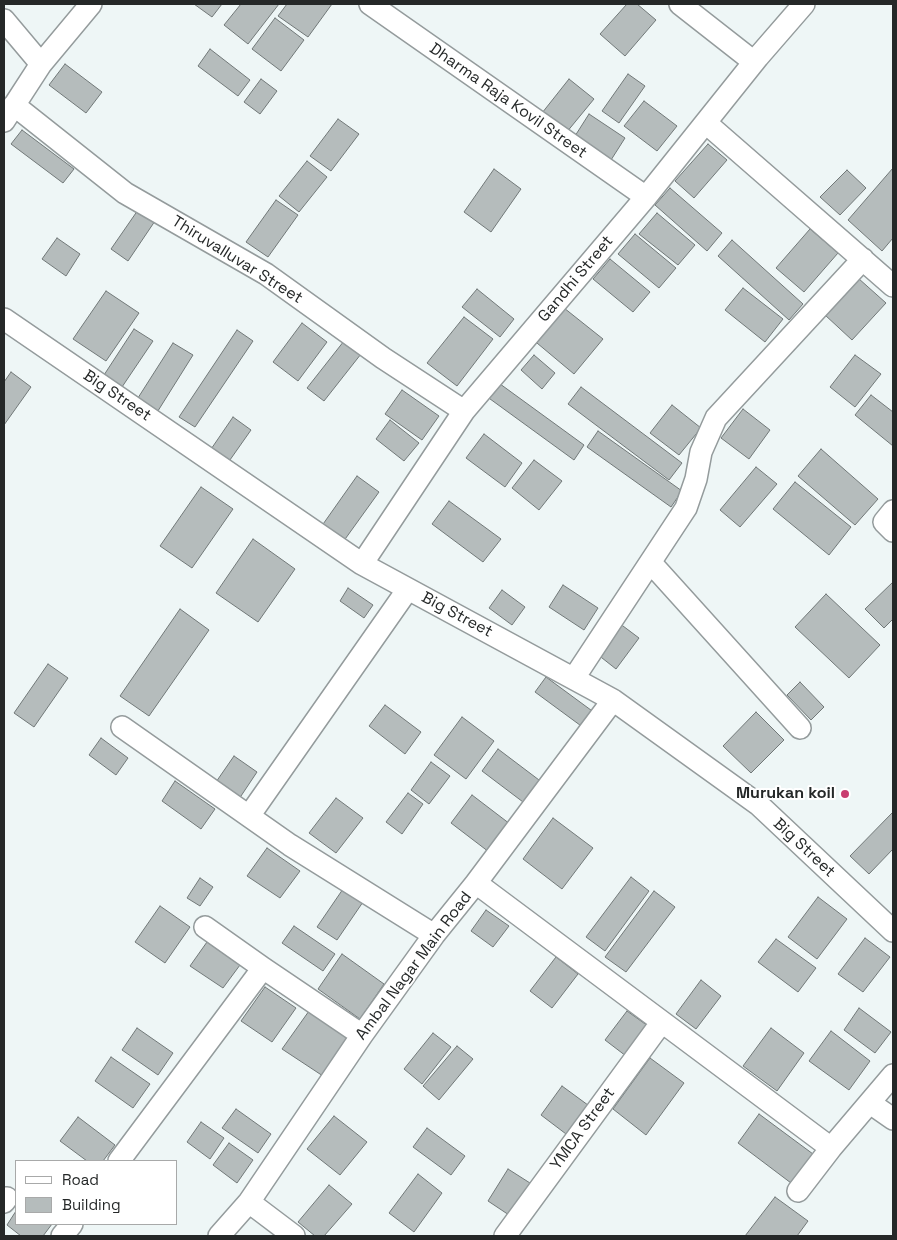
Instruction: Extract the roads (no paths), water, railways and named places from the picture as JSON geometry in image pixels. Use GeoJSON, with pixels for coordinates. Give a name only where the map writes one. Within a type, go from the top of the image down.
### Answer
{"type":"FeatureCollection","features":[{"type":"Feature","properties":{"kind":"street"},"geometry":{"type":"LineString","coordinates":[[9,113],[41,64],[91,4]]}},
{"type":"Feature","properties":{"kind":"street","name":"Dharma Raja Kovil Street"},"geometry":{"type":"LineString","coordinates":[[370,4],[646,197]]}},
{"type":"Feature","properties":{"kind":"street"},"geometry":{"type":"LineString","coordinates":[[680,4],[754,62]]}},
{"type":"Feature","properties":{"kind":"street","name":"Gandhi Street"},"geometry":{"type":"LineString","coordinates":[[362,564],[464,411],[646,197],[754,62],[804,4]]}},
{"type":"Feature","properties":{"kind":"street"},"geometry":{"type":"LineString","coordinates":[[4,20],[41,64]]}},
{"type":"Feature","properties":{"kind":"street","name":"Thiruvalluvar Street"},"geometry":{"type":"LineString","coordinates":[[9,113],[125,192],[266,274],[383,358],[464,411]]}},
{"type":"Feature","properties":{"kind":"street"},"geometry":{"type":"LineString","coordinates":[[706,123],[893,286]]}},
{"type":"Feature","properties":{"kind":"street"},"geometry":{"type":"LineString","coordinates":[[574,678],[686,508],[696,479],[701,452],[716,418],[863,259]]}},
{"type":"Feature","properties":{"kind":"street","name":"Big Street"},"geometry":{"type":"LineString","coordinates":[[4,319],[362,564],[613,700],[759,805],[893,931]]}},
{"type":"Feature","properties":{"kind":"street"},"geometry":{"type":"LineString","coordinates":[[651,563],[800,728]]}},
{"type":"Feature","properties":{"kind":"street"},"geometry":{"type":"LineString","coordinates":[[249,816],[408,589]]}},
{"type":"Feature","properties":{"kind":"street","name":"Ambal Nagar Main Road"},"geometry":{"type":"LineString","coordinates":[[219,1236],[249,1202],[362,1035],[434,935],[476,883],[613,700]]}},
{"type":"Feature","properties":{"kind":"street"},"geometry":{"type":"LineString","coordinates":[[122,726],[290,845],[434,935]]}},
{"type":"Feature","properties":{"kind":"street"},"geometry":{"type":"LineString","coordinates":[[476,883],[661,1023],[831,1148]]}},
{"type":"Feature","properties":{"kind":"street"},"geometry":{"type":"LineString","coordinates":[[205,927],[362,1035]]}},
{"type":"Feature","properties":{"kind":"street"},"geometry":{"type":"LineString","coordinates":[[120,1160],[263,968]]}},
{"type":"Feature","properties":{"kind":"street","name":"YMCA Street"},"geometry":{"type":"LineString","coordinates":[[505,1236],[661,1023]]}},
{"type":"Feature","properties":{"kind":"street"},"geometry":{"type":"LineString","coordinates":[[798,1191],[831,1148],[893,1076]]}},
{"type":"Feature","properties":{"kind":"street"},"geometry":{"type":"LineString","coordinates":[[870,1102],[893,1119]]}},
{"type":"Feature","properties":{"kind":"street"},"geometry":{"type":"LineString","coordinates":[[249,1202],[294,1236]]}},
{"type":"Feature","properties":{"kind":"street"},"geometry":{"type":"LineString","coordinates":[[62,1236],[71,1225]]}},
{"type":"Feature","properties":{"kind":"place","name":"Murukan koil"},"geometry":{"type":"Point","coordinates":[845,794]}}]}
